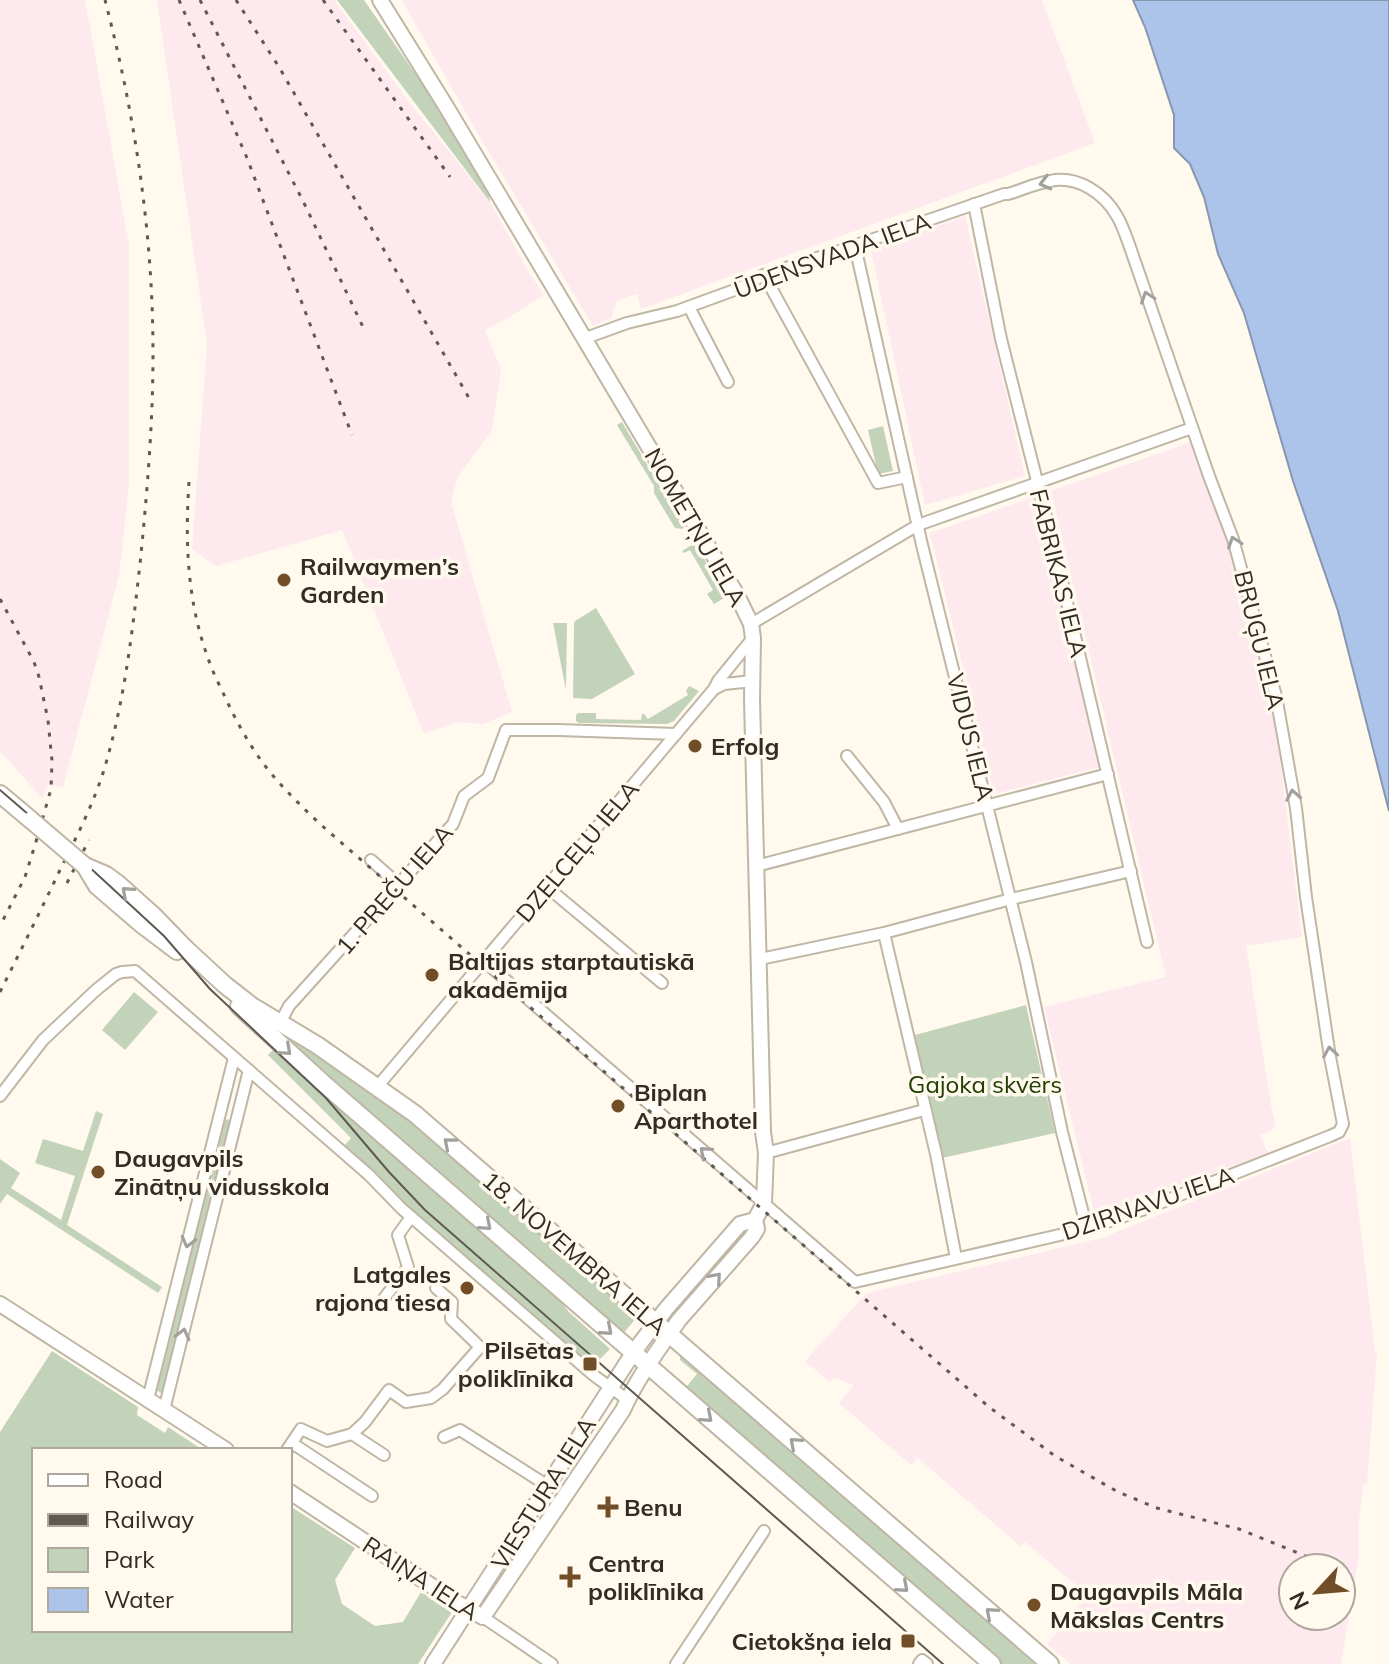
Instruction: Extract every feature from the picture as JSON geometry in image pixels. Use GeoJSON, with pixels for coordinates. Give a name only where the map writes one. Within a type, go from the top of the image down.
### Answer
{"type":"FeatureCollection","features":[{"type":"Feature","properties":{"kind":"main road","name":"18. NOVEMBRA IELA"},"geometry":{"type":"LineString","coordinates":[[0,794],[85,866],[117,883],[225,985],[252,1006],[317,1045],[415,1114],[1050,1664]]}},
{"type":"Feature","properties":{"kind":"main road","name":"18. NOVEMBRA IELA"},"geometry":{"type":"LineString","coordinates":[[85,866],[97,886],[204,973],[323,1083],[992,1664]]}},
{"type":"Feature","properties":{"kind":"street","name":"NOMETŅU IELA"},"geometry":{"type":"LineString","coordinates":[[380,0],[737,595],[752,631],[763,1132],[766,1153],[764,1203],[755,1220],[757,1229],[752,1237],[669,1335]]}},
{"type":"Feature","properties":{"kind":"street","name":"ŪDENSVADA IELA"},"geometry":{"type":"LineString","coordinates":[[583,339],[627,323],[689,307],[740,288],[764,275],[1004,194],[1050,180],[1082,184]]}},
{"type":"Feature","properties":{"kind":"street","name":"BRUĢU IELA"},"geometry":{"type":"LineString","coordinates":[[1082,184],[1098,194],[1119,218],[1236,548],[1276,696],[1296,808],[1306,897],[1343,1124],[1341,1128]]}},
{"type":"Feature","properties":{"kind":"street","name":"FABRIKAS IELA"},"geometry":{"type":"LineString","coordinates":[[974,204],[1001,339],[1057,560],[1147,942]]}},
{"type":"Feature","properties":{"kind":"street","name":"VIDUS IELA"},"geometry":{"type":"LineString","coordinates":[[855,246],[918,525],[1011,899],[1062,1132],[1087,1229]]}},
{"type":"Feature","properties":{"kind":"street"},"geometry":{"type":"LineString","coordinates":[[764,275],[878,483],[907,477]]}},
{"type":"Feature","properties":{"kind":"street"},"geometry":{"type":"LineString","coordinates":[[689,307],[728,382]]}},
{"type":"Feature","properties":{"kind":"street"},"geometry":{"type":"LineString","coordinates":[[752,631],[918,525],[1192,428]]}},
{"type":"Feature","properties":{"kind":"street","name":"DZELCEĻU IELA"},"geometry":{"type":"LineString","coordinates":[[377,1087],[714,689],[752,631]]}},
{"type":"Feature","properties":{"kind":"street"},"geometry":{"type":"LineString","coordinates":[[714,689],[724,684],[753,681]]}},
{"type":"Feature","properties":{"kind":"street","name":"1. PREČU IELA"},"geometry":{"type":"LineString","coordinates":[[280,1023],[289,1006],[453,824],[464,796],[488,778],[506,730],[676,734]]}},
{"type":"Feature","properties":{"kind":"street"},"geometry":{"type":"LineString","coordinates":[[847,756],[884,802],[898,829]]}},
{"type":"Feature","properties":{"kind":"street"},"geometry":{"type":"LineString","coordinates":[[756,866],[1108,774]]}},
{"type":"Feature","properties":{"kind":"street"},"geometry":{"type":"LineString","coordinates":[[371,860],[399,885]]}},
{"type":"Feature","properties":{"kind":"street"},"geometry":{"type":"LineString","coordinates":[[760,959],[884,933],[1131,871]]}},
{"type":"Feature","properties":{"kind":"street"},"geometry":{"type":"LineString","coordinates":[[547,887],[662,983]]}},
{"type":"Feature","properties":{"kind":"street"},"geometry":{"type":"LineString","coordinates":[[884,933],[936,1154],[956,1258]]}},
{"type":"Feature","properties":{"kind":"street"},"geometry":{"type":"LineString","coordinates":[[484,961],[764,1203]]}},
{"type":"Feature","properties":{"kind":"street"},"geometry":{"type":"LineString","coordinates":[[0,1096],[43,1040],[96,990],[116,974],[129,970],[140,973],[369,1175],[411,1217],[609,1388],[627,1400]]}},
{"type":"Feature","properties":{"kind":"street"},"geometry":{"type":"LineString","coordinates":[[148,1399],[234,1058]]}},
{"type":"Feature","properties":{"kind":"street"},"geometry":{"type":"LineString","coordinates":[[164,1410],[249,1070]]}},
{"type":"Feature","properties":{"kind":"street"},"geometry":{"type":"LineString","coordinates":[[766,1153],[924,1110]]}},
{"type":"Feature","properties":{"kind":"street"},"geometry":{"type":"LineString","coordinates":[[220,1113],[237,1117]]}},
{"type":"Feature","properties":{"kind":"street","name":"DZIRNAVU IELA"},"geometry":{"type":"LineString","coordinates":[[764,1203],[855,1282],[1087,1229],[1330,1136],[1341,1128]]}},
{"type":"Feature","properties":{"kind":"street"},"geometry":{"type":"LineString","coordinates":[[379,1305],[408,1267],[398,1235],[411,1217]]}},
{"type":"Feature","properties":{"kind":"street","name":"NOMETŅU IELA"},"geometry":{"type":"LineString","coordinates":[[655,1323],[740,1224],[755,1220]]}},
{"type":"Feature","properties":{"kind":"street"},"geometry":{"type":"LineString","coordinates":[[372,1496],[289,1446],[301,1429],[327,1441],[352,1434],[389,1390],[406,1402],[431,1398],[443,1389],[480,1347],[451,1319],[452,1302],[436,1288]]}},
{"type":"Feature","properties":{"kind":"street"},"geometry":{"type":"LineString","coordinates":[[0,1304],[223,1448]]}},
{"type":"Feature","properties":{"kind":"street","name":"VIESTURA IELA"},"geometry":{"type":"LineString","coordinates":[[433,1664],[609,1388],[655,1323]]}},
{"type":"Feature","properties":{"kind":"street","name":"VIESTURA IELA"},"geometry":{"type":"LineString","coordinates":[[483,1617],[623,1410],[669,1335]]}},
{"type":"Feature","properties":{"kind":"street"},"geometry":{"type":"LineString","coordinates":[[444,1437],[460,1430],[548,1486]]}},
{"type":"Feature","properties":{"kind":"street"},"geometry":{"type":"LineString","coordinates":[[352,1434],[384,1455]]}},
{"type":"Feature","properties":{"kind":"street","name":"RAIŅA IELA"},"geometry":{"type":"LineString","coordinates":[[292,1493],[552,1664]]}},
{"type":"Feature","properties":{"kind":"street"},"geometry":{"type":"LineString","coordinates":[[676,1664],[764,1531]]}},
{"type":"Feature","properties":{"kind":"shaded area"},"geometry":{"type":"Polygon","coordinates":[[[0,0],[85,0],[129,245],[129,484],[119,576],[63,787],[48,785],[42,798],[0,751],[0,0]]]}},
{"type":"Feature","properties":{"kind":"shaded area"},"geometry":{"type":"Polygon","coordinates":[[[157,0],[334,0],[409,102],[490,202],[544,295],[485,330],[501,369],[492,430],[457,478],[451,502],[512,712],[483,724],[457,722],[424,734],[342,530],[216,566],[192,549],[207,344],[157,0]]]}},
{"type":"Feature","properties":{"kind":"shaded area"},"geometry":{"type":"Polygon","coordinates":[[[402,0],[1042,0],[1095,143],[641,309],[637,294],[630,296],[617,301],[611,318],[593,326],[402,0]]]}},
{"type":"Feature","properties":{"kind":"shaded area"},"geometry":{"type":"Polygon","coordinates":[[[965,216],[1025,476],[925,505],[871,250],[965,216]]]}},
{"type":"Feature","properties":{"kind":"shaded area"},"geometry":{"type":"Polygon","coordinates":[[[1191,442],[1241,574],[1272,696],[1302,937],[1246,946],[1276,1126],[1260,1135],[1268,1153],[1095,1216],[1044,1007],[1166,977],[1051,491],[1191,442]]]}},
{"type":"Feature","properties":{"kind":"shaded area"},"geometry":{"type":"Polygon","coordinates":[[[1034,497],[1100,767],[994,794],[930,533],[1034,497]]]}},
{"type":"Feature","properties":{"kind":"shaded area"},"geometry":{"type":"Polygon","coordinates":[[[1350,1138],[1377,1352],[1367,1484],[1363,1484],[1358,1530],[1357,1567],[1357,1552],[1277,1552],[1277,1632],[1346,1632],[1341,1664],[1071,1664],[1047,1644],[1088,1595],[1025,1542],[1020,1546],[918,1458],[911,1465],[839,1403],[854,1385],[834,1378],[830,1382],[805,1361],[867,1293],[1102,1238],[1350,1138]]]}},
{"type":"Feature","properties":{"kind":"green space"},"geometry":{"type":"Polygon","coordinates":[[[337,0],[364,0],[455,131],[488,190],[490,202],[337,0]]]}},
{"type":"Feature","properties":{"kind":"green space"},"geometry":{"type":"Polygon","coordinates":[[[622,422],[684,527],[682,529],[675,528],[654,493],[654,486],[617,425],[622,422]]]}},
{"type":"Feature","properties":{"kind":"green space"},"geometry":{"type":"Polygon","coordinates":[[[883,426],[893,471],[878,474],[868,430],[883,426]]]}},
{"type":"Feature","properties":{"kind":"green space"},"geometry":{"type":"Polygon","coordinates":[[[696,545],[726,597],[714,604],[707,594],[713,590],[690,550],[682,551],[696,545]]]}},
{"type":"Feature","properties":{"kind":"green space"},"geometry":{"type":"Polygon","coordinates":[[[596,608],[635,674],[592,699],[573,698],[574,624],[596,608]]]}},
{"type":"Feature","properties":{"kind":"green space"},"geometry":{"type":"Polygon","coordinates":[[[553,623],[567,623],[566,690],[553,623]]]}},
{"type":"Feature","properties":{"kind":"green space"},"geometry":{"type":"Polygon","coordinates":[[[689,686],[699,691],[674,721],[667,724],[576,721],[578,713],[596,713],[596,719],[641,720],[644,714],[648,719],[688,695],[686,691],[689,686]]]}},
{"type":"Feature","properties":{"kind":"green space"},"geometry":{"type":"Polygon","coordinates":[[[134,992],[158,1012],[125,1050],[102,1030],[134,992]]]}},
{"type":"Feature","properties":{"kind":"green space","name":"Gajoka skvērs"},"geometry":{"type":"Polygon","coordinates":[[[1026,1005],[1055,1133],[942,1158],[915,1035],[1026,1005]]]}},
{"type":"Feature","properties":{"kind":"green space"},"geometry":{"type":"Polygon","coordinates":[[[286,1034],[407,1116],[638,1316],[622,1335],[295,1046],[283,1039],[286,1034]]]}},
{"type":"Feature","properties":{"kind":"green space"},"geometry":{"type":"Polygon","coordinates":[[[276,1047],[552,1291],[569,1312],[610,1349],[591,1368],[418,1215],[344,1146],[351,1138],[268,1055],[276,1047]]]}},
{"type":"Feature","properties":{"kind":"green space"},"geometry":{"type":"Polygon","coordinates":[[[96,1111],[103,1114],[67,1225],[162,1287],[158,1293],[7,1194],[0,1204],[0,1159],[20,1173],[11,1188],[61,1220],[75,1176],[35,1163],[43,1139],[83,1151],[96,1111]]]}},
{"type":"Feature","properties":{"kind":"green space"},"geometry":{"type":"Polygon","coordinates":[[[228,1119],[230,1122],[163,1394],[156,1390],[223,1121],[228,1119]]]}},
{"type":"Feature","properties":{"kind":"green space"},"geometry":{"type":"Polygon","coordinates":[[[52,1351],[138,1407],[137,1415],[165,1433],[168,1427],[200,1448],[32,1448],[32,1632],[292,1632],[292,1507],[355,1548],[335,1580],[342,1604],[375,1626],[403,1622],[421,1592],[452,1612],[418,1664],[0,1664],[0,1432],[52,1351]]]}},
{"type":"Feature","properties":{"kind":"green space"},"geometry":{"type":"Polygon","coordinates":[[[680,1352],[1040,1664],[1002,1664],[668,1375],[672,1373],[687,1386],[697,1374],[680,1360],[680,1352]]]}},
{"type":"Feature","properties":{"kind":"water"},"geometry":{"type":"Polygon","coordinates":[[[1133,0],[1389,0],[1389,811],[1338,611],[1293,481],[1244,313],[1218,254],[1204,197],[1190,164],[1174,148],[1174,115],[1133,0]]]}},
{"type":"Feature","properties":{"kind":"tram line"},"geometry":{"type":"LineString","coordinates":[[0,790],[164,936],[210,989],[326,1098],[425,1210],[943,1664]]}},
{"type":"Feature","properties":{"kind":"railway"},"geometry":{"type":"LineString","coordinates":[[0,992],[83,823],[103,773],[122,696],[140,564],[152,406],[150,264],[133,131],[105,0]]}},
{"type":"Feature","properties":{"kind":"railway"},"geometry":{"type":"LineString","coordinates":[[179,0],[247,158],[352,435]]}},
{"type":"Feature","properties":{"kind":"railway"},"geometry":{"type":"LineString","coordinates":[[200,0],[304,203],[363,327]]}},
{"type":"Feature","properties":{"kind":"railway"},"geometry":{"type":"LineString","coordinates":[[236,0],[279,67],[469,398]]}},
{"type":"Feature","properties":{"kind":"railway"},"geometry":{"type":"LineString","coordinates":[[323,0],[450,177]]}},
{"type":"Feature","properties":{"kind":"railway"},"geometry":{"type":"LineString","coordinates":[[189,482],[187,526],[192,593],[212,668],[234,716],[256,753],[281,785],[320,824],[989,1407],[1055,1456],[1118,1492],[1157,1508],[1239,1529],[1296,1552]]}},
{"type":"Feature","properties":{"kind":"railway"},"geometry":{"type":"LineString","coordinates":[[0,599],[39,677],[52,761],[51,789],[25,877],[0,926]]}},
{"type":"Feature","properties":{"kind":"railway"},"geometry":{"type":"LineString","coordinates":[[67,883],[89,840]]}},
{"type":"Feature","properties":{"kind":"place","name":"Railwaymen’s Garden"},"geometry":{"type":"Point","coordinates":[284,580]}},
{"type":"Feature","properties":{"kind":"place","name":"Erfolg"},"geometry":{"type":"Point","coordinates":[695,746]}},
{"type":"Feature","properties":{"kind":"place","name":"Baltijas starptautiskā akadēmija"},"geometry":{"type":"Point","coordinates":[432,975]}},
{"type":"Feature","properties":{"kind":"place","name":"Biplan Aparthotel"},"geometry":{"type":"Point","coordinates":[618,1106]}},
{"type":"Feature","properties":{"kind":"place","name":"Daugavpils Zinātņu vidusskola"},"geometry":{"type":"Point","coordinates":[98,1172]}},
{"type":"Feature","properties":{"kind":"place","name":"Latgales rajona tiesa"},"geometry":{"type":"Point","coordinates":[467,1288]}},
{"type":"Feature","properties":{"kind":"place","name":"Pilsētas poliklīnika"},"geometry":{"type":"Point","coordinates":[590,1364]}},
{"type":"Feature","properties":{"kind":"place","name":"Benu"},"geometry":{"type":"Point","coordinates":[608,1507]}},
{"type":"Feature","properties":{"kind":"place","name":"Centra poliklīnika"},"geometry":{"type":"Point","coordinates":[570,1577]}},
{"type":"Feature","properties":{"kind":"place","name":"Daugavpils Māla Mākslas Centrs"},"geometry":{"type":"Point","coordinates":[1034,1605]}},
{"type":"Feature","properties":{"kind":"place","name":"Cietokšņa iela"},"geometry":{"type":"Point","coordinates":[908,1641]}}]}
